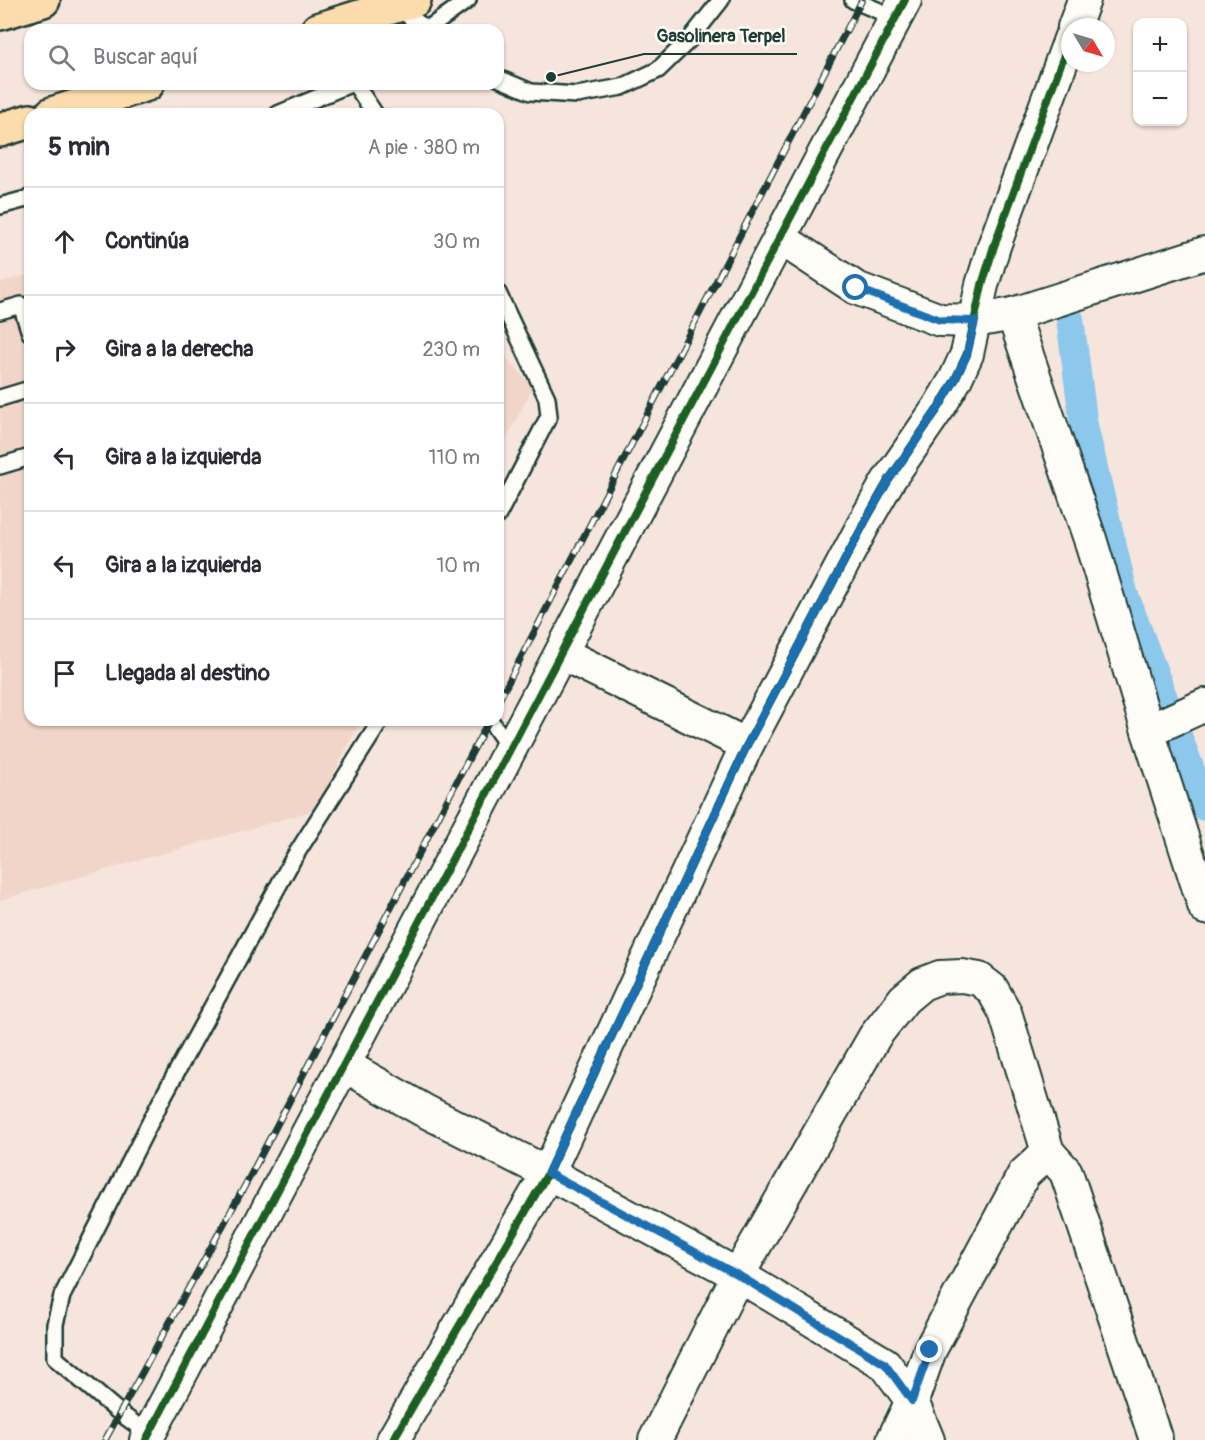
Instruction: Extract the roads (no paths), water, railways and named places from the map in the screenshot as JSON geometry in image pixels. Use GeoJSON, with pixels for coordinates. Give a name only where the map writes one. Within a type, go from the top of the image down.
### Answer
{"type":"FeatureCollection","features":[{"type":"Feature","properties":{"kind":"highway"},"geometry":{"type":"LineString","coordinates":[[0,13],[43,0]]}},
{"type":"Feature","properties":{"kind":"highway"},"geometry":{"type":"LineString","coordinates":[[337,24],[405,3]]}},
{"type":"Feature","properties":{"kind":"highway"},"geometry":{"type":"LineString","coordinates":[[71,108],[128,90]]}},
{"type":"Feature","properties":{"kind":"highway"},"geometry":{"type":"LineString","coordinates":[[0,130],[24,123]]}},
{"type":"Feature","properties":{"kind":"street"},"geometry":{"type":"LineString","coordinates":[[1077,18],[1084,0]]}},
{"type":"Feature","properties":{"kind":"street"},"geometry":{"type":"LineString","coordinates":[[148,1437],[901,9]]}},
{"type":"Feature","properties":{"kind":"street"},"geometry":{"type":"LineString","coordinates":[[393,1440],[548,1173],[747,745],[867,518],[888,481],[955,380],[967,354],[982,285],[994,246],[1061,64]]}},
{"type":"Feature","properties":{"kind":"street"},"geometry":{"type":"LineString","coordinates":[[780,238],[856,288],[940,320],[975,321],[1013,314],[1205,253]]}},
{"type":"Feature","properties":{"kind":"street"},"geometry":{"type":"LineString","coordinates":[[1013,314],[1090,539],[1205,908]]}},
{"type":"Feature","properties":{"kind":"street"},"geometry":{"type":"LineString","coordinates":[[561,653],[747,745]]}},
{"type":"Feature","properties":{"kind":"street"},"geometry":{"type":"LineString","coordinates":[[1148,731],[1205,705]]}},
{"type":"Feature","properties":{"kind":"street"},"geometry":{"type":"LineString","coordinates":[[655,1440],[738,1275],[875,1036],[904,999],[922,984],[940,977],[962,976],[979,979],[992,989],[1005,1012],[1048,1152],[1066,1172],[1156,1440]]}},
{"type":"Feature","properties":{"kind":"street"},"geometry":{"type":"LineString","coordinates":[[344,1065],[423,1110],[548,1173],[738,1275],[885,1364],[912,1401],[928,1440]]}},
{"type":"Feature","properties":{"kind":"street"},"geometry":{"type":"LineString","coordinates":[[892,1440],[912,1401],[930,1350],[1024,1174],[1048,1152]]}},
{"type":"Feature","properties":{"kind":"lane"},"geometry":{"type":"LineString","coordinates":[[434,24],[468,0]]}},
{"type":"Feature","properties":{"kind":"lane"},"geometry":{"type":"LineString","coordinates":[[504,81],[531,92],[577,95],[622,87],[658,70],[691,38],[721,0]]}},
{"type":"Feature","properties":{"kind":"lane"},"geometry":{"type":"LineString","coordinates":[[853,0],[901,9]]}},
{"type":"Feature","properties":{"kind":"lane"},"geometry":{"type":"LineString","coordinates":[[405,3],[421,24]]}},
{"type":"Feature","properties":{"kind":"lane"},"geometry":{"type":"LineString","coordinates":[[292,108],[336,90]]}},
{"type":"Feature","properties":{"kind":"lane"},"geometry":{"type":"LineString","coordinates":[[359,90],[371,108]]}},
{"type":"Feature","properties":{"kind":"lane"},"geometry":{"type":"LineString","coordinates":[[0,207],[24,200]]}},
{"type":"Feature","properties":{"kind":"lane"},"geometry":{"type":"LineString","coordinates":[[0,311],[21,305],[24,314]]}},
{"type":"Feature","properties":{"kind":"lane"},"geometry":{"type":"LineString","coordinates":[[504,306],[547,398],[549,416],[504,503]]}},
{"type":"Feature","properties":{"kind":"lane"},"geometry":{"type":"LineString","coordinates":[[0,398],[24,391]]}},
{"type":"Feature","properties":{"kind":"lane"},"geometry":{"type":"LineString","coordinates":[[0,466],[24,459]]}},
{"type":"Feature","properties":{"kind":"lane"},"geometry":{"type":"LineString","coordinates":[[148,1437],[55,1358],[55,1324],[62,1296],[164,1095],[287,869],[377,726]]}},
{"type":"Feature","properties":{"kind":"lane"},"geometry":{"type":"LineString","coordinates":[[494,726],[510,749]]}},
{"type":"Feature","properties":{"kind":"waterway"},"geometry":{"type":"LineString","coordinates":[[1070,319],[1084,426],[1124,593],[1205,807]]}},
{"type":"Feature","properties":{"kind":"railway"},"geometry":{"type":"LineString","coordinates":[[504,690],[862,0]]}},
{"type":"Feature","properties":{"kind":"railway"},"geometry":{"type":"LineString","coordinates":[[105,1440],[248,1180],[486,726]]}},
{"type":"Feature","properties":{"kind":"place","name":"Gasolinera Terpel"},"geometry":{"type":"Point","coordinates":[551,77]}}]}
